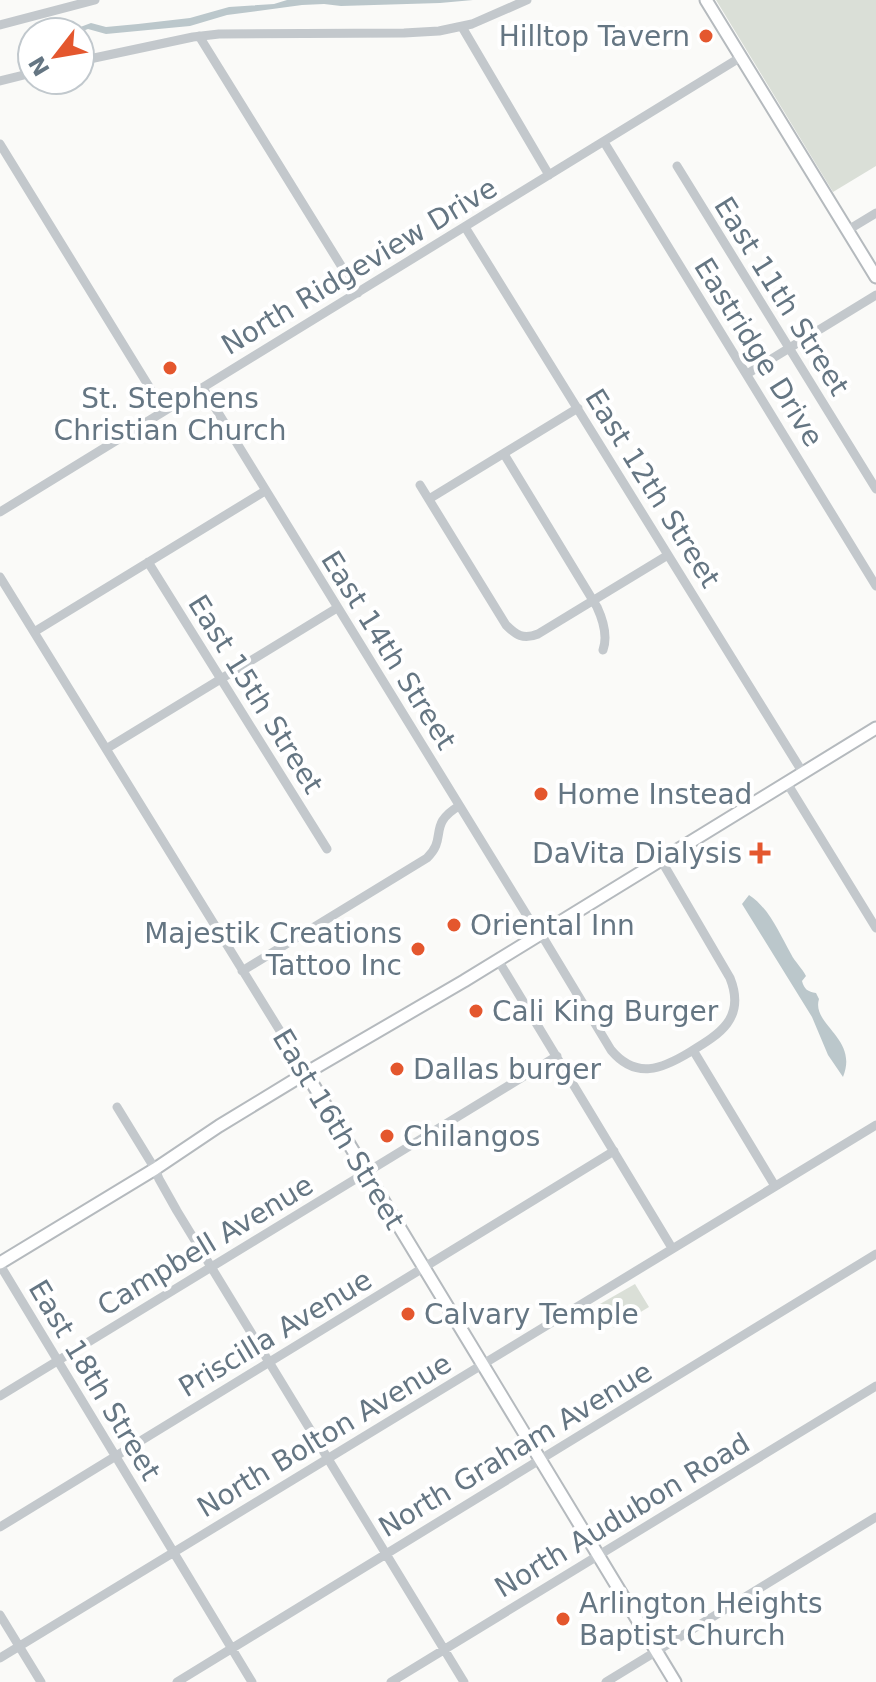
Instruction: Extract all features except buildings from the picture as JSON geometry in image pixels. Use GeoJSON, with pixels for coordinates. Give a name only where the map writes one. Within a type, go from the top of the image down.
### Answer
{"type":"FeatureCollection","features":[{"type":"Feature","properties":{"kind":"main road"},"geometry":{"type":"LineString","coordinates":[[706,0],[876,277]]}},
{"type":"Feature","properties":{"kind":"main road"},"geometry":{"type":"LineString","coordinates":[[0,1264],[219,1126],[540,935],[876,728]]}},
{"type":"Feature","properties":{"kind":"main road","name":"East 16th Street"},"geometry":{"type":"LineString","coordinates":[[306,1073],[675,1682]]}},
{"type":"Feature","properties":{"kind":"street"},"geometry":{"type":"LineString","coordinates":[[0,25],[95,0]]}},
{"type":"Feature","properties":{"kind":"street"},"geometry":{"type":"LineString","coordinates":[[96,58],[219,34],[448,30],[492,16],[527,0]]}},
{"type":"Feature","properties":{"kind":"street"},"geometry":{"type":"LineString","coordinates":[[462,27],[549,175]]}},
{"type":"Feature","properties":{"kind":"street"},"geometry":{"type":"LineString","coordinates":[[199,36],[358,293]]}},
{"type":"Feature","properties":{"kind":"street","name":"North Ridgeview Drive"},"geometry":{"type":"LineString","coordinates":[[0,512],[741,57]]}},
{"type":"Feature","properties":{"kind":"street","name":"Eastridge Drive"},"geometry":{"type":"LineString","coordinates":[[604,142],[876,586]]}},
{"type":"Feature","properties":{"kind":"street"},"geometry":{"type":"LineString","coordinates":[[0,144],[164,411]]}},
{"type":"Feature","properties":{"kind":"street","name":"East 11th Street"},"geometry":{"type":"LineString","coordinates":[[677,166],[876,489]]}},
{"type":"Feature","properties":{"kind":"street"},"geometry":{"type":"LineString","coordinates":[[848,230],[876,213]]}},
{"type":"Feature","properties":{"kind":"street","name":"East 12th Street"},"geometry":{"type":"LineString","coordinates":[[465,227],[803,773]]}},
{"type":"Feature","properties":{"kind":"street"},"geometry":{"type":"LineString","coordinates":[[747,374],[876,295]]}},
{"type":"Feature","properties":{"kind":"street","name":"East 14th Street"},"geometry":{"type":"LineString","coordinates":[[203,388],[611,1050],[623,1062],[639,1068],[656,1069],[669,1064],[719,1034],[734,1008],[730,978],[661,860]]}},
{"type":"Feature","properties":{"kind":"street"},"geometry":{"type":"LineString","coordinates":[[429,499],[578,408]]}},
{"type":"Feature","properties":{"kind":"street"},"geometry":{"type":"LineString","coordinates":[[504,454],[594,600],[605,634],[603,650]]}},
{"type":"Feature","properties":{"kind":"street"},"geometry":{"type":"LineString","coordinates":[[420,485],[506,625],[517,636],[538,634],[668,555]]}},
{"type":"Feature","properties":{"kind":"street"},"geometry":{"type":"LineString","coordinates":[[34,632],[265,491]]}},
{"type":"Feature","properties":{"kind":"street","name":"East 15th Street"},"geometry":{"type":"LineString","coordinates":[[148,562],[327,849]]}},
{"type":"Feature","properties":{"kind":"street","name":"East 16th Street"},"geometry":{"type":"LineString","coordinates":[[0,577],[306,1073]]}},
{"type":"Feature","properties":{"kind":"street"},"geometry":{"type":"LineString","coordinates":[[106,749],[337,608]]}},
{"type":"Feature","properties":{"kind":"street"},"geometry":{"type":"LineString","coordinates":[[787,783],[876,928]]}},
{"type":"Feature","properties":{"kind":"street"},"geometry":{"type":"LineString","coordinates":[[242,971],[427,858],[437,844],[442,820],[459,806]]}},
{"type":"Feature","properties":{"kind":"street"},"geometry":{"type":"LineString","coordinates":[[498,960],[672,1248]]}},
{"type":"Feature","properties":{"kind":"street"},"geometry":{"type":"LineString","coordinates":[[693,1050],[775,1186]]}},
{"type":"Feature","properties":{"kind":"street","name":"Campbell Avenue"},"geometry":{"type":"LineString","coordinates":[[0,1396],[557,1056]]}},
{"type":"Feature","properties":{"kind":"street"},"geometry":{"type":"LineString","coordinates":[[117,1107],[464,1682]]}},
{"type":"Feature","properties":{"kind":"street","name":"North Bolton Avenue"},"geometry":{"type":"LineString","coordinates":[[0,1658],[876,1125]]}},
{"type":"Feature","properties":{"kind":"street","name":"Priscilla Avenue"},"geometry":{"type":"LineString","coordinates":[[0,1527],[614,1151]]}},
{"type":"Feature","properties":{"kind":"street","name":"North Graham Avenue"},"geometry":{"type":"LineString","coordinates":[[177,1682],[876,1254]]}},
{"type":"Feature","properties":{"kind":"street","name":"East 18th Street"},"geometry":{"type":"LineString","coordinates":[[0,1264],[252,1682]]}},
{"type":"Feature","properties":{"kind":"street","name":"North Audubon Road"},"geometry":{"type":"LineString","coordinates":[[391,1682],[876,1386]]}},
{"type":"Feature","properties":{"kind":"street"},"geometry":{"type":"LineString","coordinates":[[606,1682],[876,1517]]}},
{"type":"Feature","properties":{"kind":"street"},"geometry":{"type":"LineString","coordinates":[[0,1615],[41,1682]]}},
{"type":"Feature","properties":{"kind":"shaded area"},"geometry":{"type":"Polygon","coordinates":[[[287,0],[473,0],[302,5],[227,15],[190,26],[106,34],[96,31],[96,24],[106,27],[190,18],[229,7],[274,4],[287,0]]]}},
{"type":"Feature","properties":{"kind":"shaded area"},"geometry":{"type":"Polygon","coordinates":[[[716,0],[876,0],[876,166],[833,192],[716,0]]]}},
{"type":"Feature","properties":{"kind":"shaded area"},"geometry":{"type":"Polygon","coordinates":[[[749,895],[768,914],[806,976],[802,981],[805,988],[816,993],[822,1017],[845,1052],[843,1077],[828,1055],[812,1017],[742,904],[749,895]]]}},
{"type":"Feature","properties":{"kind":"shaded area"},"geometry":{"type":"Polygon","coordinates":[[[635,1284],[649,1307],[614,1328],[600,1304],[635,1284]]]}},
{"type":"Feature","properties":{"kind":"place","name":"Hilltop Tavern"},"geometry":{"type":"Point","coordinates":[706,36]}},
{"type":"Feature","properties":{"kind":"place","name":"St. Stephens Christian Church"},"geometry":{"type":"Point","coordinates":[170,368]}},
{"type":"Feature","properties":{"kind":"place","name":"Home Instead"},"geometry":{"type":"Point","coordinates":[541,794]}},
{"type":"Feature","properties":{"kind":"place","name":"DaVita Dialysis"},"geometry":{"type":"Point","coordinates":[760,853]}},
{"type":"Feature","properties":{"kind":"place","name":"Oriental Inn"},"geometry":{"type":"Point","coordinates":[454,925]}},
{"type":"Feature","properties":{"kind":"place","name":"Majestik Creations Tattoo Inc"},"geometry":{"type":"Point","coordinates":[418,949]}},
{"type":"Feature","properties":{"kind":"place","name":"Cali King Burger"},"geometry":{"type":"Point","coordinates":[476,1011]}},
{"type":"Feature","properties":{"kind":"place","name":"Dallas burger"},"geometry":{"type":"Point","coordinates":[397,1069]}},
{"type":"Feature","properties":{"kind":"place","name":"Chilangos"},"geometry":{"type":"Point","coordinates":[387,1136]}},
{"type":"Feature","properties":{"kind":"place","name":"Calvary Temple"},"geometry":{"type":"Point","coordinates":[408,1314]}},
{"type":"Feature","properties":{"kind":"place","name":"Arlington Heights Baptist Church"},"geometry":{"type":"Point","coordinates":[563,1619]}}]}
